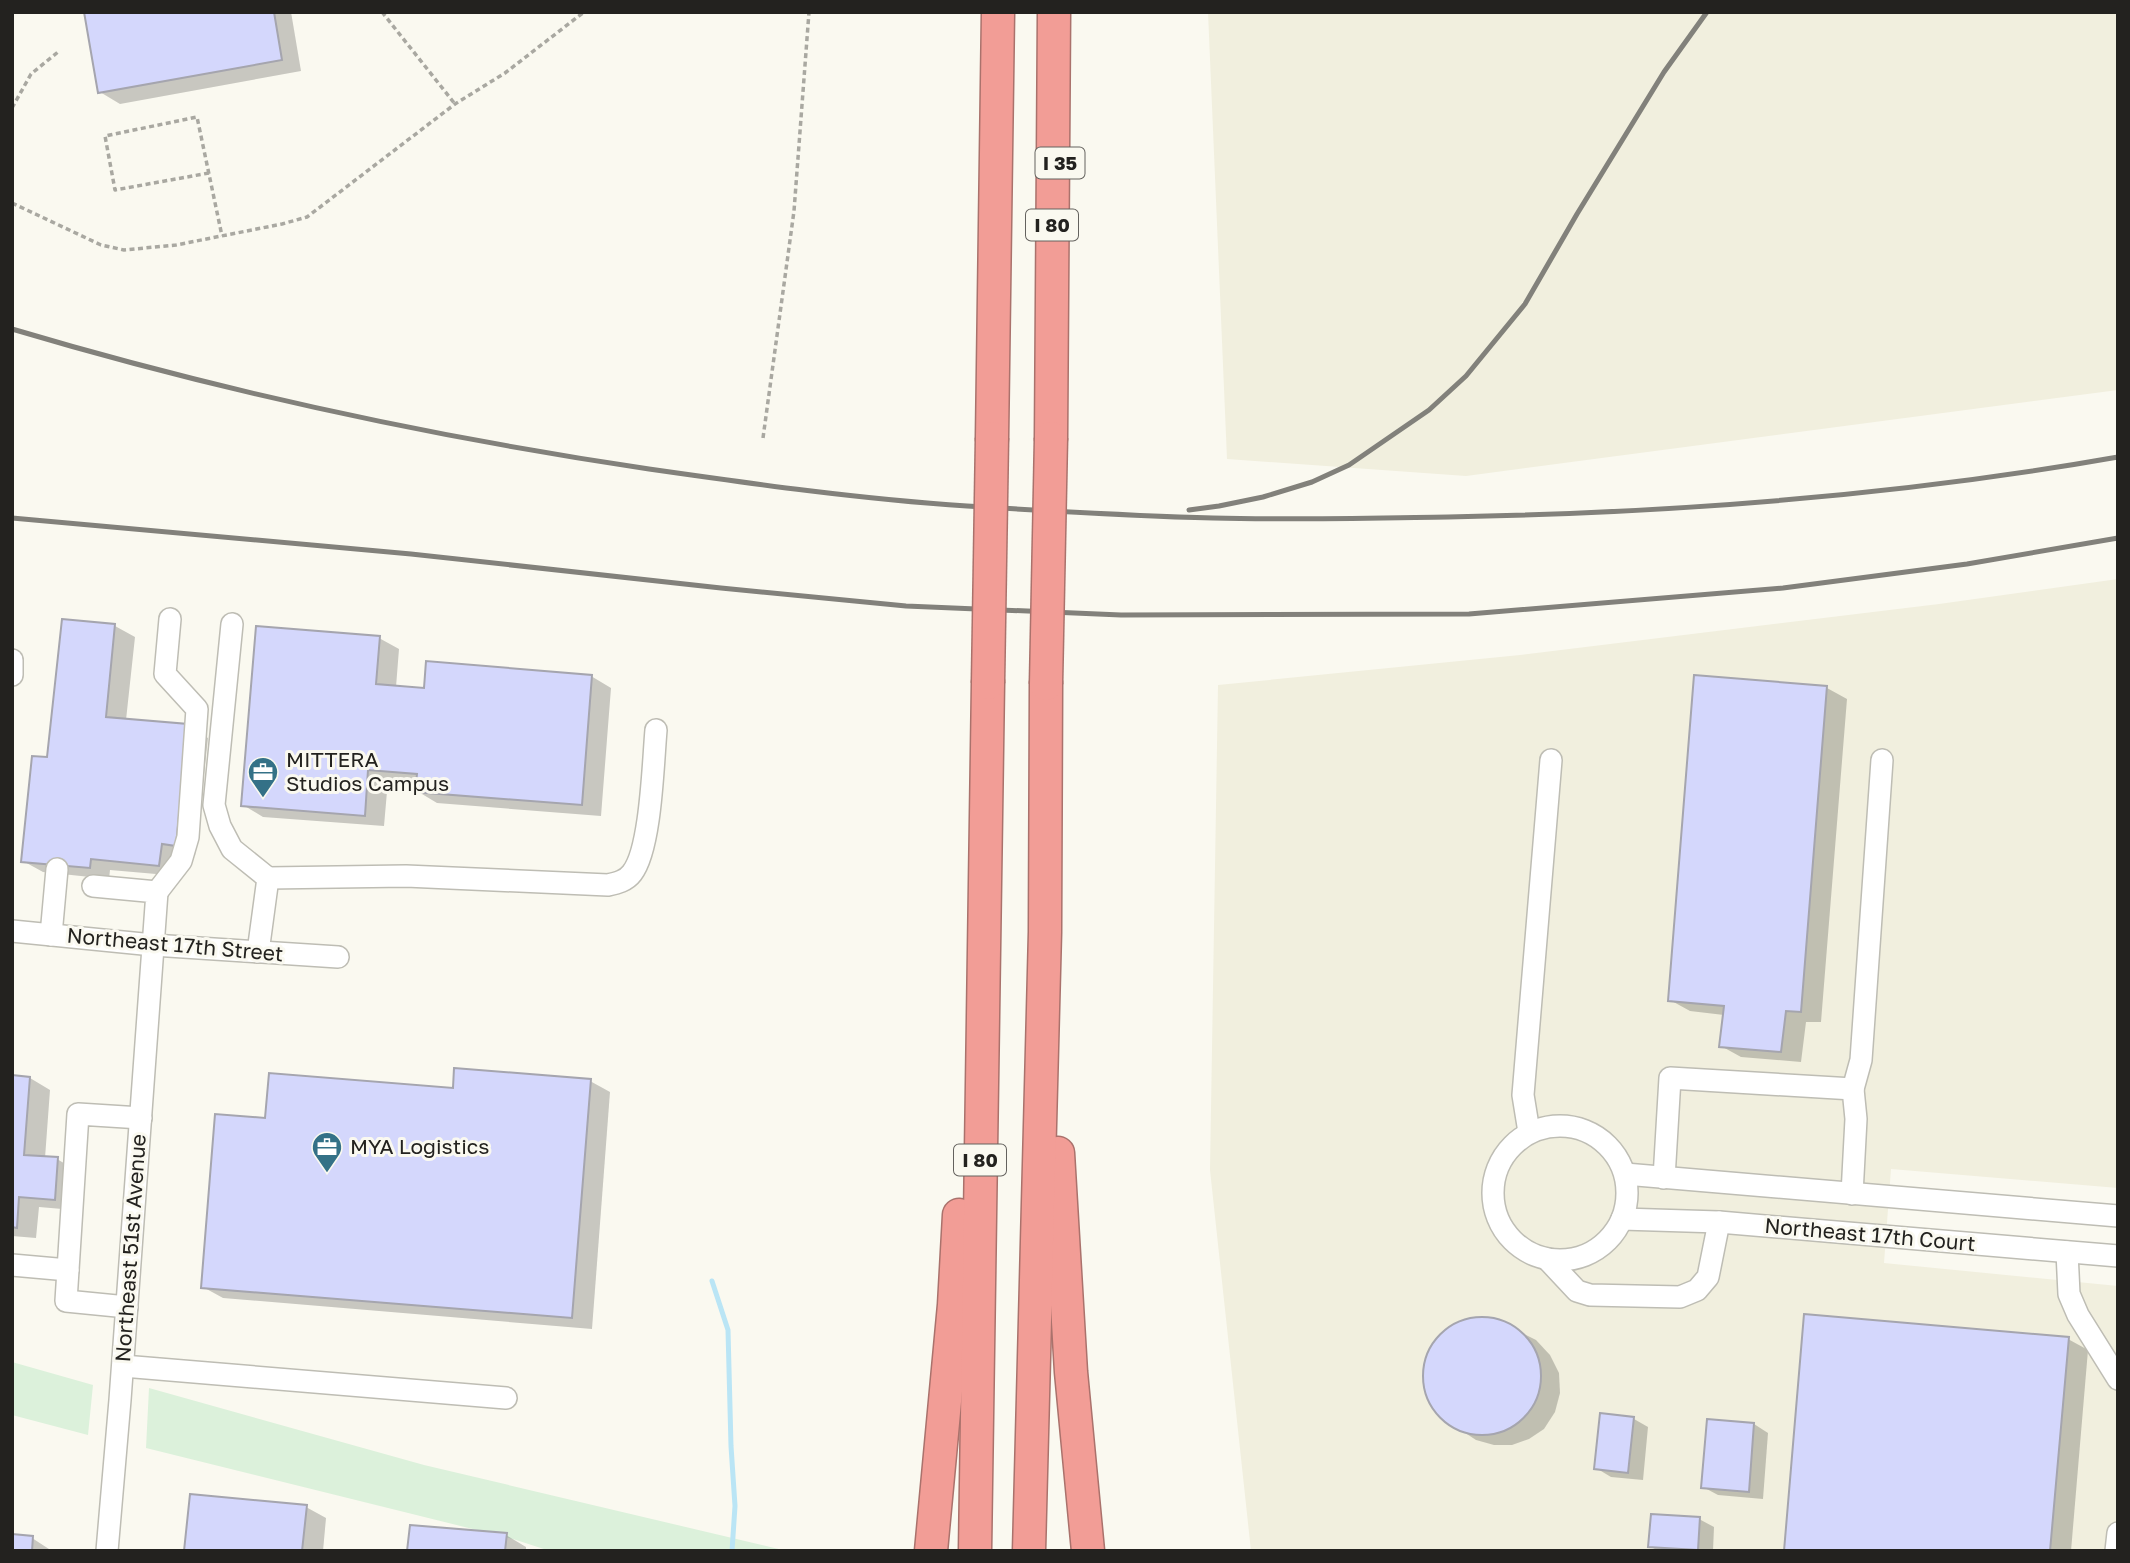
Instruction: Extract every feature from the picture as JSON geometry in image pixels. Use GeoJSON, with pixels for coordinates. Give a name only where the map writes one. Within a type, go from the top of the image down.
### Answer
{"type":"FeatureCollection","features":[{"type":"Feature","properties":{"kind":"highway","name":"I 80"},"geometry":{"type":"LineString","coordinates":[[975,1551],[998,12]]}},
{"type":"Feature","properties":{"kind":"highway","name":"I 80"},"geometry":{"type":"LineString","coordinates":[[1030,1551],[1045,932],[1054,12]]}},
{"type":"Feature","properties":{"kind":"highway","name":"I 35"},"geometry":{"type":"LineString","coordinates":[[1052,314],[1068,12]]}},
{"type":"Feature","properties":{"kind":"highway"},"geometry":{"type":"LineString","coordinates":[[931,1548],[954,1305],[986,770]]}},
{"type":"Feature","properties":{"kind":"highway"},"geometry":{"type":"LineString","coordinates":[[1045,932],[1071,1372],[1088,1551]]}},
{"type":"Feature","properties":{"kind":"street"},"geometry":{"type":"LineString","coordinates":[[93,886],[157,892],[181,861],[188,837],[197,709],[165,674],[170,619]]}},
{"type":"Feature","properties":{"kind":"street"},"geometry":{"type":"LineString","coordinates":[[232,624],[214,805],[220,826],[232,849],[268,878],[406,876],[595,884],[621,882],[631,875],[644,842],[656,730]]}},
{"type":"Feature","properties":{"kind":"street"},"geometry":{"type":"LineString","coordinates":[[12,660],[12,675]]}},
{"type":"Feature","properties":{"kind":"street"},"geometry":{"type":"LineString","coordinates":[[1529,1132],[1523,1095],[1524,1074],[1551,760]]}},
{"type":"Feature","properties":{"kind":"street"},"geometry":{"type":"LineString","coordinates":[[1852,1194],[1856,1119],[1853,1089],[1861,1060],[1882,760]]}},
{"type":"Feature","properties":{"kind":"street"},"geometry":{"type":"LineString","coordinates":[[51,934],[57,869]]}},
{"type":"Feature","properties":{"kind":"street"},"geometry":{"type":"LineString","coordinates":[[258,952],[268,878]]}},
{"type":"Feature","properties":{"kind":"street","name":"Northeast 51st Avenue"},"geometry":{"type":"LineString","coordinates":[[107,1551],[157,892]]}},
{"type":"Feature","properties":{"kind":"street","name":"Northeast 17th Street"},"geometry":{"type":"LineString","coordinates":[[12,930],[153,945],[338,957]]}},
{"type":"Feature","properties":{"kind":"street"},"geometry":{"type":"LineString","coordinates":[[1664,1178],[1670,1078],[1853,1089]]}},
{"type":"Feature","properties":{"kind":"street"},"geometry":{"type":"LineString","coordinates":[[127,1307],[66,1301],[78,1114],[141,1118]]}},
{"type":"Feature","properties":{"kind":"street"},"geometry":{"type":"LineString","coordinates":[[1568,1125],[1587,1130],[1604,1141],[1617,1156],[1625,1174],[1628,1197],[1622,1219],[1610,1239],[1592,1253],[1570,1260],[1547,1259],[1528,1252],[1511,1240],[1499,1222],[1493,1202],[1493,1182],[1500,1162],[1512,1145],[1529,1132],[1548,1126],[1568,1125]]}},
{"type":"Feature","properties":{"kind":"street","name":"Northeast 17th Court"},"geometry":{"type":"LineString","coordinates":[[1625,1174],[2118,1216]]}},
{"type":"Feature","properties":{"kind":"street","name":"Northeast 17th Court"},"geometry":{"type":"LineString","coordinates":[[1622,1219],[1718,1222],[2118,1256]]}},
{"type":"Feature","properties":{"kind":"street"},"geometry":{"type":"LineString","coordinates":[[1547,1259],[1577,1291],[1590,1295],[1681,1297],[1697,1290],[1708,1277],[1718,1222]]}},
{"type":"Feature","properties":{"kind":"street"},"geometry":{"type":"LineString","coordinates":[[2067,1252],[2069,1294],[2078,1315],[2118,1379]]}},
{"type":"Feature","properties":{"kind":"street"},"geometry":{"type":"LineString","coordinates":[[12,1265],[68,1270]]}},
{"type":"Feature","properties":{"kind":"street"},"geometry":{"type":"LineString","coordinates":[[123,1366],[506,1398]]}},
{"type":"Feature","properties":{"kind":"street"},"geometry":{"type":"LineString","coordinates":[[2116,1551],[2118,1533]]}},
{"type":"Feature","properties":{"kind":"path"},"geometry":{"type":"LineString","coordinates":[[382,12],[455,104]]}},
{"type":"Feature","properties":{"kind":"path"},"geometry":{"type":"LineString","coordinates":[[12,203],[101,245],[124,250],[176,245],[307,217],[455,104],[505,72],[584,12]]}},
{"type":"Feature","properties":{"kind":"path"},"geometry":{"type":"LineString","coordinates":[[763,438],[794,211],[809,12]]}},
{"type":"Feature","properties":{"kind":"path"},"geometry":{"type":"LineString","coordinates":[[12,108],[31,74],[58,52]]}},
{"type":"Feature","properties":{"kind":"path"},"geometry":{"type":"LineString","coordinates":[[209,173],[115,190],[104,136],[197,117],[209,173],[222,236]]}},
{"type":"Feature","properties":{"kind":"shaded area"},"geometry":{"type":"Polygon","coordinates":[[[1208,12],[2118,12],[2118,390],[1466,476],[1227,459],[1208,12]]]}},
{"type":"Feature","properties":{"kind":"shaded area"},"geometry":{"type":"Polygon","coordinates":[[[2118,579],[2118,1188],[1891,1169],[1884,1263],[2118,1286],[2118,1551],[1251,1551],[1210,1170],[1218,685],[1520,655],[1939,604],[2118,579]]]}},
{"type":"Feature","properties":{"kind":"green space"},"geometry":{"type":"Polygon","coordinates":[[[12,1362],[93,1385],[88,1435],[12,1415],[12,1362]]]}},
{"type":"Feature","properties":{"kind":"green space"},"geometry":{"type":"Polygon","coordinates":[[[149,1388],[424,1465],[787,1551],[550,1551],[513,1539],[146,1448],[149,1388]]]}},
{"type":"Feature","properties":{"kind":"building"},"geometry":{"type":"Polygon","coordinates":[[[84,12],[274,12],[282,60],[98,93],[84,12]]]}},
{"type":"Feature","properties":{"kind":"building"},"geometry":{"type":"Polygon","coordinates":[[[62,619],[115,624],[106,717],[188,724],[176,846],[162,844],[159,866],[91,859],[90,868],[21,862],[32,756],[47,757],[62,619]]]}},
{"type":"Feature","properties":{"kind":"building"},"geometry":{"type":"Polygon","coordinates":[[[256,626],[380,636],[376,684],[424,688],[426,661],[592,675],[582,805],[415,792],[417,774],[368,770],[365,816],[241,806],[256,626]]]}},
{"type":"Feature","properties":{"kind":"building"},"geometry":{"type":"Polygon","coordinates":[[[1694,675],[1827,686],[1801,1012],[1786,1011],[1781,1052],[1719,1047],[1724,1006],[1668,1001],[1694,675]]]}},
{"type":"Feature","properties":{"kind":"building"},"geometry":{"type":"Polygon","coordinates":[[[454,1068],[591,1079],[572,1318],[201,1288],[215,1114],[265,1118],[269,1073],[453,1088],[454,1068]]]}},
{"type":"Feature","properties":{"kind":"building"},"geometry":{"type":"Polygon","coordinates":[[[12,1075],[30,1077],[24,1155],[58,1157],[55,1200],[19,1197],[17,1228],[12,1227],[12,1075]]]}},
{"type":"Feature","properties":{"kind":"building"},"geometry":{"type":"Polygon","coordinates":[[[1804,1314],[2069,1337],[2050,1551],[1784,1551],[1804,1314]]]}},
{"type":"Feature","properties":{"kind":"building"},"geometry":{"type":"Polygon","coordinates":[[[1482,1317],[1505,1321],[1524,1334],[1537,1353],[1541,1376],[1537,1399],[1524,1418],[1505,1431],[1482,1435],[1459,1431],[1440,1418],[1427,1399],[1423,1376],[1427,1353],[1440,1334],[1459,1321],[1482,1317]]]}},
{"type":"Feature","properties":{"kind":"building"},"geometry":{"type":"Polygon","coordinates":[[[1600,1413],[1634,1417],[1628,1473],[1594,1469],[1600,1413]]]}},
{"type":"Feature","properties":{"kind":"building"},"geometry":{"type":"Polygon","coordinates":[[[1707,1419],[1754,1423],[1749,1492],[1701,1488],[1707,1419]]]}},
{"type":"Feature","properties":{"kind":"building"},"geometry":{"type":"Polygon","coordinates":[[[190,1494],[307,1505],[302,1551],[184,1551],[190,1494]]]}},
{"type":"Feature","properties":{"kind":"building"},"geometry":{"type":"Polygon","coordinates":[[[1651,1514],[1700,1517],[1698,1550],[1648,1547],[1651,1514]]]}},
{"type":"Feature","properties":{"kind":"building"},"geometry":{"type":"Polygon","coordinates":[[[410,1525],[507,1533],[505,1551],[407,1551],[410,1525]]]}},
{"type":"Feature","properties":{"kind":"building"},"geometry":{"type":"Polygon","coordinates":[[[12,1534],[33,1536],[32,1551],[12,1551],[12,1534]]]}},
{"type":"Feature","properties":{"kind":"waterway"},"geometry":{"type":"LineString","coordinates":[[712,1281],[728,1330],[735,1506],[732,1551]]}},
{"type":"Feature","properties":{"kind":"railway"},"geometry":{"type":"LineString","coordinates":[[1189,510],[1263,497],[1312,482],[1349,465],[1429,410],[1466,376],[1525,304],[1664,72],[1707,12]]}},
{"type":"Feature","properties":{"kind":"railway"},"geometry":{"type":"LineString","coordinates":[[12,329],[90,352],[248,392],[488,442],[649,469],[768,485],[998,508],[1272,519],[1532,515],[1700,507],[1868,492],[2035,471],[2118,457]]}},
{"type":"Feature","properties":{"kind":"railway"},"geometry":{"type":"LineString","coordinates":[[12,518],[411,554],[906,606],[1121,615],[1469,614],[1783,588],[1967,564],[2118,538]]}},
{"type":"Feature","properties":{"kind":"place","name":"MITTERA Studios Campus"},"geometry":{"type":"Point","coordinates":[263,799]}},
{"type":"Feature","properties":{"kind":"place","name":"MYA Logistics"},"geometry":{"type":"Point","coordinates":[327,1174]}}]}
